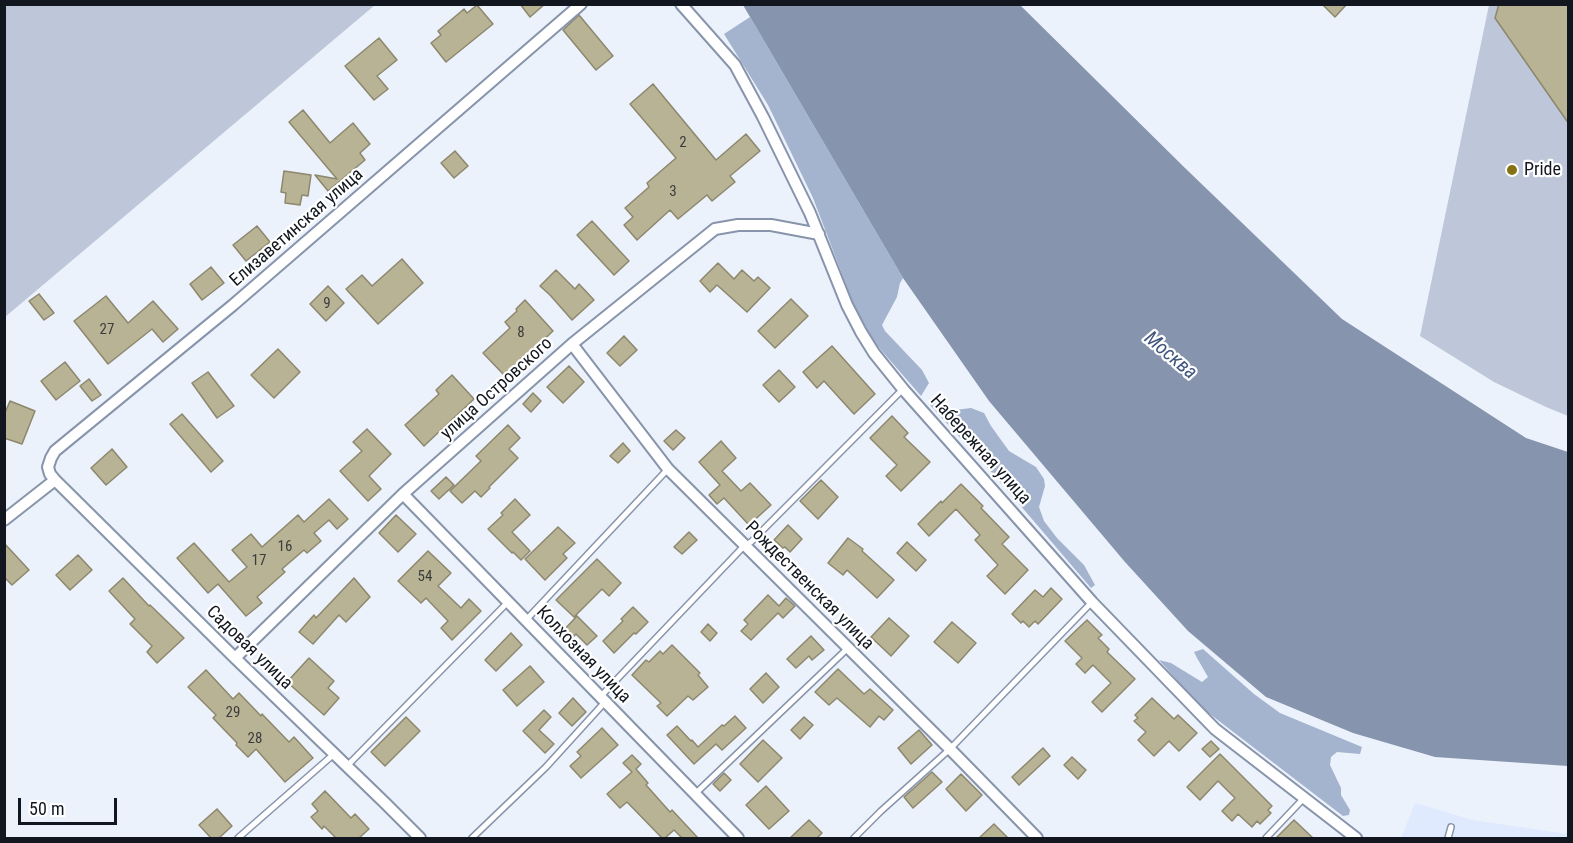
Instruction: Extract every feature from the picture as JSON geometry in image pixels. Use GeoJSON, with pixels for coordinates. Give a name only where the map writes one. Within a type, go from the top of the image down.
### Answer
{"type":"FeatureCollection","features":[{"type":"Feature","properties":{"kind":"street","name":"Елизаветинская улица"},"geometry":{"type":"LineString","coordinates":[[55,480],[48,466],[55,451],[233,305],[581,4]]}},
{"type":"Feature","properties":{"kind":"street","name":"Набережная улица"},"geometry":{"type":"LineString","coordinates":[[681,4],[735,66],[763,117],[819,234],[847,305],[861,332],[874,353],[903,389],[1092,602],[1215,729],[1356,838]]}},
{"type":"Feature","properties":{"kind":"street","name":"улица Островского"},"geometry":{"type":"LineString","coordinates":[[235,658],[403,494],[572,344],[715,229],[738,225],[771,225],[819,234]]}},
{"type":"Feature","properties":{"kind":"street","name":"Рождественская улица"},"geometry":{"type":"LineString","coordinates":[[572,344],[668,469],[1037,838]]}},
{"type":"Feature","properties":{"kind":"street"},"geometry":{"type":"LineString","coordinates":[[4,520],[55,480]]}},
{"type":"Feature","properties":{"kind":"street","name":"Садовая улица"},"geometry":{"type":"LineString","coordinates":[[55,480],[420,838]]}},
{"type":"Feature","properties":{"kind":"street","name":"Колхозная улица"},"geometry":{"type":"LineString","coordinates":[[403,494],[738,838]]}},
{"type":"Feature","properties":{"kind":"lane"},"geometry":{"type":"LineString","coordinates":[[472,838],[546,767],[603,699],[745,545],[751,542],[903,389]]}},
{"type":"Feature","properties":{"kind":"lane"},"geometry":{"type":"LineString","coordinates":[[526,620],[668,469]]}},
{"type":"Feature","properties":{"kind":"lane"},"geometry":{"type":"LineString","coordinates":[[347,766],[508,602]]}},
{"type":"Feature","properties":{"kind":"lane"},"geometry":{"type":"LineString","coordinates":[[854,838],[950,749],[1092,602]]}},
{"type":"Feature","properties":{"kind":"lane"},"geometry":{"type":"LineString","coordinates":[[695,794],[848,648]]}},
{"type":"Feature","properties":{"kind":"lane"},"geometry":{"type":"LineString","coordinates":[[238,838],[334,754]]}},
{"type":"Feature","properties":{"kind":"lane"},"geometry":{"type":"LineString","coordinates":[[1266,838],[1305,798]]}},
{"type":"Feature","properties":{"kind":"lane"},"geometry":{"type":"LineString","coordinates":[[1448,838],[1451,826]]}},
{"type":"Feature","properties":{"kind":"shaded area"},"geometry":{"type":"Polygon","coordinates":[[[5,4],[375,4],[375,5],[5,317],[5,4]]]}},
{"type":"Feature","properties":{"kind":"shaded area","name":"Pride"},"geometry":{"type":"Polygon","coordinates":[[[1489,5],[1568,5],[1568,416],[1494,382],[1420,336],[1489,5]]]}},
{"type":"Feature","properties":{"kind":"shaded area"},"geometry":{"type":"Polygon","coordinates":[[[750,17],[903,278],[897,297],[882,325],[922,370],[929,383],[921,396],[874,342],[853,303],[813,198],[768,105],[724,34],[750,17]]]}},
{"type":"Feature","properties":{"kind":"shaded area"},"geometry":{"type":"Polygon","coordinates":[[[935,400],[955,410],[971,408],[984,413],[1009,451],[1036,467],[1044,479],[1045,486],[1039,507],[1044,521],[1057,538],[1084,565],[1095,585],[1091,588],[996,477],[930,405],[935,400]]]}},
{"type":"Feature","properties":{"kind":"shaded area"},"geometry":{"type":"Polygon","coordinates":[[[1203,649],[1254,694],[1280,713],[1362,747],[1360,754],[1337,752],[1331,757],[1330,765],[1341,788],[1341,795],[1350,810],[1349,815],[1343,816],[1202,708],[1159,660],[1171,663],[1202,682],[1208,677],[1194,652],[1203,649]]]}},
{"type":"Feature","properties":{"kind":"shaded area"},"geometry":{"type":"Polygon","coordinates":[[[1415,803],[1473,820],[1568,834],[1568,838],[1401,838],[1415,803]]]}},
{"type":"Feature","properties":{"kind":"water","name":"Москва"},"geometry":{"type":"Polygon","coordinates":[[[743,5],[1020,5],[1342,319],[1526,438],[1568,452],[1568,766],[1435,757],[1353,733],[1266,697],[1188,631],[1125,562],[989,401],[903,278],[743,5]]]}},
{"type":"Feature","properties":{"kind":"building"},"geometry":{"type":"Polygon","coordinates":[[[520,4],[545,4],[530,17],[520,4]]]}},
{"type":"Feature","properties":{"kind":"building"},"geometry":{"type":"Polygon","coordinates":[[[1322,4],[1347,4],[1335,17],[1322,4]]]}},
{"type":"Feature","properties":{"kind":"building"},"geometry":{"type":"Polygon","coordinates":[[[1499,4],[1569,4],[1569,124],[1495,18],[1499,4]]]}},
{"type":"Feature","properties":{"kind":"building"},"geometry":{"type":"Polygon","coordinates":[[[477,5],[493,24],[446,62],[431,43],[441,35],[438,31],[464,9],[467,13],[477,5]]]}},
{"type":"Feature","properties":{"kind":"building"},"geometry":{"type":"Polygon","coordinates":[[[579,15],[613,56],[596,70],[563,30],[579,15]]]}},
{"type":"Feature","properties":{"kind":"building"},"geometry":{"type":"Polygon","coordinates":[[[379,38],[397,60],[377,76],[388,89],[374,100],[345,66],[379,38]]]}},
{"type":"Feature","properties":{"kind":"building"},"geometry":{"type":"Polygon","coordinates":[[[653,84],[716,160],[746,134],[760,151],[730,176],[735,182],[712,201],[707,195],[678,219],[670,210],[637,240],[624,225],[633,217],[625,208],[649,187],[647,183],[676,158],[630,104],[653,84]]]}},
{"type":"Feature","properties":{"kind":"building"},"geometry":{"type":"Polygon","coordinates":[[[303,110],[330,143],[353,123],[370,144],[360,153],[365,160],[328,191],[315,175],[337,179],[289,122],[303,110]]]}},
{"type":"Feature","properties":{"kind":"building"},"geometry":{"type":"Polygon","coordinates":[[[455,151],[468,166],[454,178],[441,163],[455,151]]]}},
{"type":"Feature","properties":{"kind":"building"},"geometry":{"type":"Polygon","coordinates":[[[284,171],[311,175],[308,196],[302,195],[300,205],[285,203],[286,193],[281,192],[284,171]]]}},
{"type":"Feature","properties":{"kind":"building"},"geometry":{"type":"Polygon","coordinates":[[[592,221],[629,261],[614,275],[577,235],[592,221]]]}},
{"type":"Feature","properties":{"kind":"building"},"geometry":{"type":"Polygon","coordinates":[[[257,226],[270,242],[246,261],[233,245],[257,226]]]}},
{"type":"Feature","properties":{"kind":"building"},"geometry":{"type":"Polygon","coordinates":[[[402,259],[423,283],[378,324],[346,289],[362,275],[372,286],[402,259]]]}},
{"type":"Feature","properties":{"kind":"building"},"geometry":{"type":"Polygon","coordinates":[[[718,263],[734,279],[742,270],[754,281],[758,277],[770,288],[747,312],[717,285],[710,292],[700,281],[718,263]]]}},
{"type":"Feature","properties":{"kind":"building"},"geometry":{"type":"Polygon","coordinates":[[[211,267],[224,283],[202,300],[190,284],[211,267]]]}},
{"type":"Feature","properties":{"kind":"building"},"geometry":{"type":"Polygon","coordinates":[[[556,270],[575,289],[579,284],[594,300],[572,320],[540,286],[556,270]]]}},
{"type":"Feature","properties":{"kind":"building"},"geometry":{"type":"Polygon","coordinates":[[[328,286],[344,303],[326,321],[310,304],[328,286]]]}},
{"type":"Feature","properties":{"kind":"building"},"geometry":{"type":"Polygon","coordinates":[[[39,294],[54,313],[44,320],[29,301],[39,294]]]}},
{"type":"Feature","properties":{"kind":"building"},"geometry":{"type":"Polygon","coordinates":[[[106,296],[128,323],[153,301],[178,329],[163,342],[152,329],[108,364],[74,321],[106,296]]]}},
{"type":"Feature","properties":{"kind":"building"},"geometry":{"type":"Polygon","coordinates":[[[791,299],[808,316],[775,348],[758,331],[791,299]]]}},
{"type":"Feature","properties":{"kind":"building"},"geometry":{"type":"Polygon","coordinates":[[[525,300],[553,331],[505,376],[483,353],[510,328],[505,322],[525,300]]]}},
{"type":"Feature","properties":{"kind":"building"},"geometry":{"type":"Polygon","coordinates":[[[624,336],[637,350],[620,366],[607,353],[624,336]]]}},
{"type":"Feature","properties":{"kind":"building"},"geometry":{"type":"Polygon","coordinates":[[[832,346],[875,394],[854,414],[824,381],[817,388],[803,372],[832,346]]]}},
{"type":"Feature","properties":{"kind":"building"},"geometry":{"type":"Polygon","coordinates":[[[278,349],[300,372],[274,398],[251,375],[278,349]]]}},
{"type":"Feature","properties":{"kind":"building"},"geometry":{"type":"Polygon","coordinates":[[[65,362],[80,381],[56,400],[41,381],[65,362]]]}},
{"type":"Feature","properties":{"kind":"building"},"geometry":{"type":"Polygon","coordinates":[[[569,366],[584,382],[563,403],[547,387],[569,366]]]}},
{"type":"Feature","properties":{"kind":"building"},"geometry":{"type":"Polygon","coordinates":[[[779,370],[795,387],[779,402],[763,385],[779,370]]]}},
{"type":"Feature","properties":{"kind":"building"},"geometry":{"type":"Polygon","coordinates":[[[208,372],[234,406],[217,418],[192,383],[208,372]]]}},
{"type":"Feature","properties":{"kind":"building"},"geometry":{"type":"Polygon","coordinates":[[[452,375],[474,399],[424,446],[405,425],[439,394],[436,390],[452,375]]]}},
{"type":"Feature","properties":{"kind":"building"},"geometry":{"type":"Polygon","coordinates":[[[89,379],[101,395],[92,401],[80,386],[89,379]]]}},
{"type":"Feature","properties":{"kind":"building"},"geometry":{"type":"Polygon","coordinates":[[[533,393],[541,401],[531,412],[523,404],[533,393]]]}},
{"type":"Feature","properties":{"kind":"building"},"geometry":{"type":"Polygon","coordinates":[[[10,401],[35,411],[22,444],[4,438],[4,415],[10,401]]]}},
{"type":"Feature","properties":{"kind":"building"},"geometry":{"type":"Polygon","coordinates":[[[182,414],[223,461],[211,472],[170,424],[182,414]]]}},
{"type":"Feature","properties":{"kind":"building"},"geometry":{"type":"Polygon","coordinates":[[[892,416],[908,433],[904,437],[930,462],[901,491],[886,476],[897,465],[870,438],[892,416]]]}},
{"type":"Feature","properties":{"kind":"building"},"geometry":{"type":"Polygon","coordinates":[[[508,425],[520,438],[509,449],[518,458],[481,497],[475,491],[462,503],[450,491],[481,461],[476,456],[508,425]]]}},
{"type":"Feature","properties":{"kind":"building"},"geometry":{"type":"Polygon","coordinates":[[[367,429],[391,454],[369,476],[381,489],[368,501],[340,471],[362,451],[353,442],[367,429]]]}},
{"type":"Feature","properties":{"kind":"building"},"geometry":{"type":"Polygon","coordinates":[[[676,430],[685,438],[673,450],[664,441],[676,430]]]}},
{"type":"Feature","properties":{"kind":"building"},"geometry":{"type":"Polygon","coordinates":[[[721,441],[736,458],[722,471],[741,491],[750,483],[771,505],[749,525],[724,498],[717,504],[709,495],[720,485],[699,462],[721,441]]]}},
{"type":"Feature","properties":{"kind":"building"},"geometry":{"type":"Polygon","coordinates":[[[623,443],[630,451],[618,463],[610,456],[623,443]]]}},
{"type":"Feature","properties":{"kind":"building"},"geometry":{"type":"Polygon","coordinates":[[[112,449],[127,467],[106,485],[91,468],[112,449]]]}},
{"type":"Feature","properties":{"kind":"building"},"geometry":{"type":"Polygon","coordinates":[[[446,477],[454,485],[439,499],[431,491],[446,477]]]}},
{"type":"Feature","properties":{"kind":"building"},"geometry":{"type":"Polygon","coordinates":[[[821,480],[838,497],[818,519],[800,501],[821,480]]]}},
{"type":"Feature","properties":{"kind":"building"},"geometry":{"type":"Polygon","coordinates":[[[961,484],[1009,537],[1002,544],[1028,570],[1005,594],[987,576],[998,565],[975,540],[980,535],[956,509],[929,536],[918,524],[961,484]]]}},
{"type":"Feature","properties":{"kind":"building"},"geometry":{"type":"Polygon","coordinates":[[[329,499],[348,519],[337,529],[329,520],[314,533],[321,541],[307,553],[304,550],[282,569],[285,572],[257,597],[262,603],[246,616],[218,584],[208,593],[177,558],[194,543],[229,582],[247,567],[232,550],[251,534],[262,547],[298,515],[304,522],[329,499]]]}},
{"type":"Feature","properties":{"kind":"building"},"geometry":{"type":"Polygon","coordinates":[[[515,499],[530,515],[512,532],[530,551],[521,560],[488,529],[515,499]]]}},
{"type":"Feature","properties":{"kind":"building"},"geometry":{"type":"Polygon","coordinates":[[[396,515],[416,534],[398,552],[379,533],[396,515]]]}},
{"type":"Feature","properties":{"kind":"building"},"geometry":{"type":"Polygon","coordinates":[[[788,525],[802,539],[790,552],[774,540],[788,525]]]}},
{"type":"Feature","properties":{"kind":"building"},"geometry":{"type":"Polygon","coordinates":[[[558,527],[575,543],[563,554],[567,558],[545,580],[525,559],[558,527]]]}},
{"type":"Feature","properties":{"kind":"building"},"geometry":{"type":"Polygon","coordinates":[[[689,532],[697,540],[682,554],[674,547],[689,532]]]}},
{"type":"Feature","properties":{"kind":"building"},"geometry":{"type":"Polygon","coordinates":[[[848,538],[863,549],[862,551],[894,580],[877,598],[847,570],[843,575],[828,563],[848,538]]]}},
{"type":"Feature","properties":{"kind":"building"},"geometry":{"type":"Polygon","coordinates":[[[907,542],[926,560],[916,571],[897,553],[907,542]]]}},
{"type":"Feature","properties":{"kind":"building"},"geometry":{"type":"Polygon","coordinates":[[[4,543],[29,570],[12,585],[4,577],[4,543]]]}},
{"type":"Feature","properties":{"kind":"building"},"geometry":{"type":"Polygon","coordinates":[[[428,551],[451,573],[438,586],[461,608],[469,599],[481,611],[452,640],[441,628],[448,621],[426,598],[421,603],[398,581],[428,551]]]}},
{"type":"Feature","properties":{"kind":"building"},"geometry":{"type":"Polygon","coordinates":[[[78,555],[92,570],[70,590],[56,575],[78,555]]]}},
{"type":"Feature","properties":{"kind":"building"},"geometry":{"type":"Polygon","coordinates":[[[597,559],[621,583],[609,596],[602,589],[574,617],[556,600],[597,559]]]}},
{"type":"Feature","properties":{"kind":"building"},"geometry":{"type":"Polygon","coordinates":[[[123,578],[184,638],[157,663],[147,652],[152,646],[130,624],[135,619],[109,591],[123,578]]]}},
{"type":"Feature","properties":{"kind":"building"},"geometry":{"type":"Polygon","coordinates":[[[354,578],[370,597],[346,622],[339,615],[313,644],[299,632],[314,615],[316,618],[354,578]]]}},
{"type":"Feature","properties":{"kind":"building"},"geometry":{"type":"Polygon","coordinates":[[[1051,588],[1062,599],[1038,624],[1035,621],[1029,627],[1012,614],[1035,590],[1043,597],[1051,588]]]}},
{"type":"Feature","properties":{"kind":"building"},"geometry":{"type":"Polygon","coordinates":[[[768,595],[779,606],[786,598],[795,606],[783,618],[778,613],[751,640],[741,631],[748,624],[744,620],[768,595]]]}},
{"type":"Feature","properties":{"kind":"building"},"geometry":{"type":"Polygon","coordinates":[[[633,607],[648,622],[614,653],[603,641],[633,607]]]}},
{"type":"Feature","properties":{"kind":"building"},"geometry":{"type":"Polygon","coordinates":[[[577,616],[597,636],[587,645],[576,634],[571,639],[563,631],[577,616]]]}},
{"type":"Feature","properties":{"kind":"building"},"geometry":{"type":"Polygon","coordinates":[[[889,618],[909,636],[891,656],[871,637],[889,618]]]}},
{"type":"Feature","properties":{"kind":"building"},"geometry":{"type":"Polygon","coordinates":[[[1087,620],[1102,635],[1098,638],[1109,649],[1107,652],[1135,679],[1102,712],[1092,702],[1111,683],[1093,665],[1085,673],[1076,664],[1082,658],[1065,641],[1087,620]]]}},
{"type":"Feature","properties":{"kind":"building"},"geometry":{"type":"Polygon","coordinates":[[[952,622],[976,643],[958,663],[934,642],[952,622]]]}},
{"type":"Feature","properties":{"kind":"building"},"geometry":{"type":"Polygon","coordinates":[[[708,624],[717,633],[710,641],[701,632],[708,624]]]}},
{"type":"Feature","properties":{"kind":"building"},"geometry":{"type":"Polygon","coordinates":[[[511,633],[522,645],[496,671],[485,660],[511,633]]]}},
{"type":"Feature","properties":{"kind":"building"},"geometry":{"type":"Polygon","coordinates":[[[811,636],[824,650],[812,660],[809,656],[796,668],[787,659],[811,636]]]}},
{"type":"Feature","properties":{"kind":"building"},"geometry":{"type":"Polygon","coordinates":[[[672,645],[700,673],[698,675],[708,687],[693,700],[688,696],[667,716],[657,706],[661,703],[632,675],[646,660],[649,662],[660,651],[663,654],[672,645]]]}},
{"type":"Feature","properties":{"kind":"building"},"geometry":{"type":"Polygon","coordinates":[[[309,658],[334,681],[328,688],[339,698],[324,715],[287,682],[309,658]]]}},
{"type":"Feature","properties":{"kind":"building"},"geometry":{"type":"Polygon","coordinates":[[[530,666],[544,682],[517,706],[503,690],[530,666]]]}},
{"type":"Feature","properties":{"kind":"building"},"geometry":{"type":"Polygon","coordinates":[[[838,669],[864,694],[870,689],[893,710],[884,720],[879,716],[870,727],[837,698],[829,705],[815,692],[838,669]]]}},
{"type":"Feature","properties":{"kind":"building"},"geometry":{"type":"Polygon","coordinates":[[[206,670],[233,699],[239,693],[289,742],[294,737],[313,758],[285,782],[256,749],[248,757],[213,718],[216,715],[188,687],[206,670]]]}},
{"type":"Feature","properties":{"kind":"building"},"geometry":{"type":"Polygon","coordinates":[[[766,673],[779,687],[763,703],[750,689],[766,673]]]}},
{"type":"Feature","properties":{"kind":"building"},"geometry":{"type":"Polygon","coordinates":[[[573,698],[586,712],[572,726],[559,713],[573,698]]]}},
{"type":"Feature","properties":{"kind":"building"},"geometry":{"type":"Polygon","coordinates":[[[1152,698],[1174,719],[1178,715],[1197,733],[1179,751],[1169,741],[1154,756],[1138,740],[1146,732],[1134,721],[1138,718],[1135,715],[1152,698]]]}},
{"type":"Feature","properties":{"kind":"building"},"geometry":{"type":"Polygon","coordinates":[[[544,710],[551,717],[539,730],[554,744],[545,753],[523,731],[544,710]]]}},
{"type":"Feature","properties":{"kind":"building"},"geometry":{"type":"Polygon","coordinates":[[[735,716],[746,728],[722,750],[716,744],[694,764],[667,735],[677,726],[698,747],[735,716]]]}},
{"type":"Feature","properties":{"kind":"building"},"geometry":{"type":"Polygon","coordinates":[[[406,717],[420,731],[385,766],[371,752],[406,717]]]}},
{"type":"Feature","properties":{"kind":"building"},"geometry":{"type":"Polygon","coordinates":[[[804,717],[813,725],[800,739],[791,730],[804,717]]]}},
{"type":"Feature","properties":{"kind":"building"},"geometry":{"type":"Polygon","coordinates":[[[602,728],[618,745],[581,778],[570,766],[581,756],[577,752],[602,728]]]}},
{"type":"Feature","properties":{"kind":"building"},"geometry":{"type":"Polygon","coordinates":[[[919,730],[932,745],[911,764],[898,748],[919,730]]]}},
{"type":"Feature","properties":{"kind":"building"},"geometry":{"type":"Polygon","coordinates":[[[763,740],[782,758],[758,782],[740,764],[763,740]]]}},
{"type":"Feature","properties":{"kind":"building"},"geometry":{"type":"Polygon","coordinates":[[[1211,741],[1219,749],[1210,757],[1202,749],[1211,741]]]}},
{"type":"Feature","properties":{"kind":"building"},"geometry":{"type":"Polygon","coordinates":[[[1043,748],[1050,756],[1019,785],[1012,777],[1043,748]]]}},
{"type":"Feature","properties":{"kind":"building"},"geometry":{"type":"Polygon","coordinates":[[[1220,754],[1272,806],[1268,810],[1271,813],[1260,824],[1257,821],[1252,827],[1238,814],[1232,821],[1222,811],[1235,798],[1218,781],[1200,800],[1187,787],[1220,754]]]}},
{"type":"Feature","properties":{"kind":"building"},"geometry":{"type":"Polygon","coordinates":[[[632,755],[641,764],[636,769],[648,783],[646,785],[698,838],[682,838],[674,830],[662,838],[627,802],[620,808],[607,794],[632,772],[623,763],[632,755]]]}},
{"type":"Feature","properties":{"kind":"building"},"geometry":{"type":"Polygon","coordinates":[[[1072,757],[1086,770],[1078,779],[1064,765],[1072,757]]]}},
{"type":"Feature","properties":{"kind":"building"},"geometry":{"type":"Polygon","coordinates":[[[932,772],[942,782],[913,808],[904,797],[932,772]]]}},
{"type":"Feature","properties":{"kind":"building"},"geometry":{"type":"Polygon","coordinates":[[[724,773],[731,780],[720,791],[713,784],[724,773]]]}},
{"type":"Feature","properties":{"kind":"building"},"geometry":{"type":"Polygon","coordinates":[[[961,774],[982,795],[966,811],[946,789],[961,774]]]}},
{"type":"Feature","properties":{"kind":"building"},"geometry":{"type":"Polygon","coordinates":[[[766,786],[789,811],[769,829],[746,805],[766,786]]]}},
{"type":"Feature","properties":{"kind":"building"},"geometry":{"type":"Polygon","coordinates":[[[325,791],[351,818],[355,814],[369,829],[359,838],[336,838],[324,826],[322,829],[311,817],[318,811],[312,804],[325,791]]]}},
{"type":"Feature","properties":{"kind":"building"},"geometry":{"type":"Polygon","coordinates":[[[217,809],[232,826],[219,838],[211,838],[199,825],[217,809]]]}},
{"type":"Feature","properties":{"kind":"building"},"geometry":{"type":"Polygon","coordinates":[[[809,820],[822,833],[817,838],[790,838],[809,820]]]}},
{"type":"Feature","properties":{"kind":"building"},"geometry":{"type":"Polygon","coordinates":[[[1294,820],[1313,838],[1276,838],[1294,820]]]}},
{"type":"Feature","properties":{"kind":"building"},"geometry":{"type":"Polygon","coordinates":[[[994,824],[1008,838],[979,838],[994,824]]]}},
{"type":"Feature","properties":{"kind":"place","name":"Pride"},"geometry":{"type":"Point","coordinates":[1512,170]}}]}
